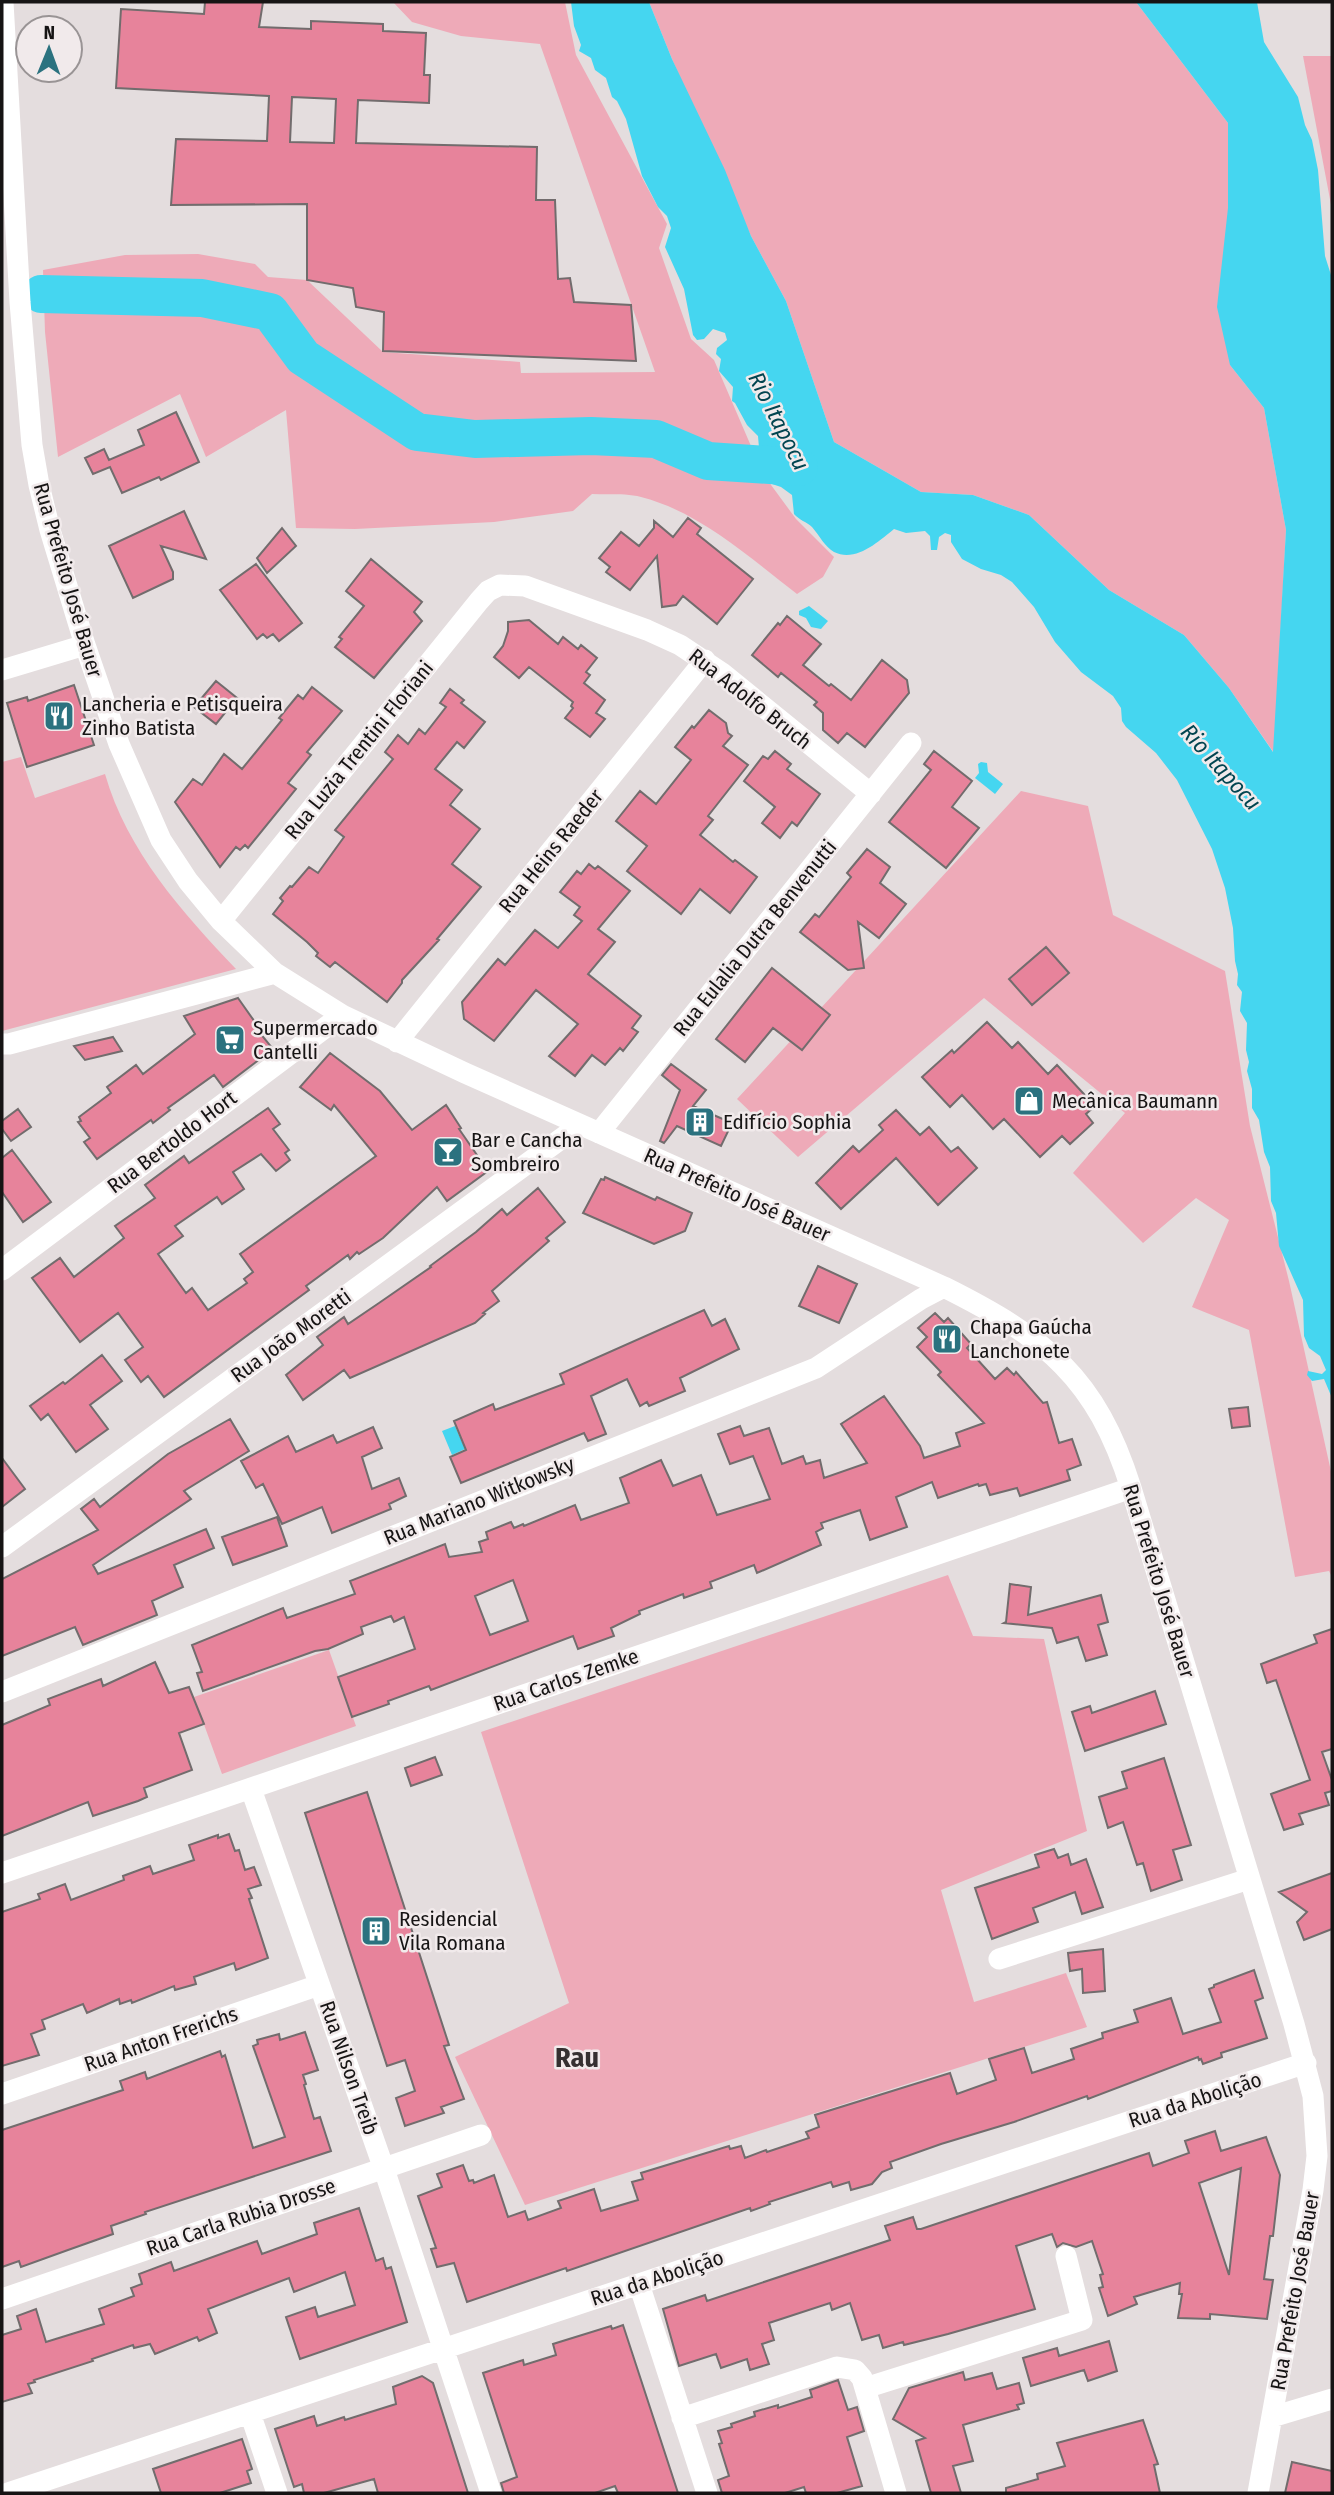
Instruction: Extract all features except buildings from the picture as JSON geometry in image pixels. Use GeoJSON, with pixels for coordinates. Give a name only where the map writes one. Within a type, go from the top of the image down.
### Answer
{"type":"FeatureCollection","features":[{"type":"Feature","properties":{"kind":"street","name":"Rua Prefeito José Bauer"},"geometry":{"type":"LineString","coordinates":[[3,2],[20,302],[38,485],[85,645],[118,744],[161,840],[188,881],[221,920],[275,973],[342,1015],[994,1311],[1026,1332],[1056,1357],[1083,1388],[1106,1423],[1119,1450],[1131,1488],[1314,2096],[1317,2156],[1300,2271],[1258,2493]]}},
{"type":"Feature","properties":{"kind":"street","name":"Rua Adolfo Bruch"},"geometry":{"type":"LineString","coordinates":[[500,585],[526,586],[647,630],[680,645],[705,660],[871,794]]}},
{"type":"Feature","properties":{"kind":"street","name":"Rua Luzia Trentini Floriani"},"geometry":{"type":"LineString","coordinates":[[221,920],[479,601],[488,591],[500,585]]}},
{"type":"Feature","properties":{"kind":"street"},"geometry":{"type":"LineString","coordinates":[[2,670],[85,645]]}},
{"type":"Feature","properties":{"kind":"street","name":"Rua Heins Raeder"},"geometry":{"type":"LineString","coordinates":[[397,1042],[705,660]]}},
{"type":"Feature","properties":{"kind":"street","name":"Rua Eulalia Dutra Benvenutti"},"geometry":{"type":"LineString","coordinates":[[590,1129],[911,743]]}},
{"type":"Feature","properties":{"kind":"street"},"geometry":{"type":"LineString","coordinates":[[2,1044],[275,973]]}},
{"type":"Feature","properties":{"kind":"street","name":"Rua Bertoldo Hort"},"geometry":{"type":"LineString","coordinates":[[2,1270],[342,1015]]}},
{"type":"Feature","properties":{"kind":"street","name":"Rua João Moretti"},"geometry":{"type":"LineString","coordinates":[[2,1547],[590,1129]]}},
{"type":"Feature","properties":{"kind":"street","name":"Rua Mariano Witkowsky"},"geometry":{"type":"LineString","coordinates":[[2,1692],[816,1368],[921,1299],[944,1287]]}},
{"type":"Feature","properties":{"kind":"street","name":"Rua Carlos Zemke"},"geometry":{"type":"LineString","coordinates":[[2,1873],[1131,1488]]}},
{"type":"Feature","properties":{"kind":"street","name":"Rua Nilson Treib"},"geometry":{"type":"LineString","coordinates":[[251,1789],[384,2169],[491,2493]]}},
{"type":"Feature","properties":{"kind":"street"},"geometry":{"type":"LineString","coordinates":[[999,1959],[1249,1879]]}},
{"type":"Feature","properties":{"kind":"street","name":"Rua Anton Frerichs"},"geometry":{"type":"LineString","coordinates":[[2,2094],[319,1985]]}},
{"type":"Feature","properties":{"kind":"street","name":"Rua da Abolição"},"geometry":{"type":"LineString","coordinates":[[8,2493],[68,2484],[250,2413],[1306,2063]]}},
{"type":"Feature","properties":{"kind":"street","name":"Rua Carla Rubia Drosse"},"geometry":{"type":"LineString","coordinates":[[2,2299],[481,2135]]}},
{"type":"Feature","properties":{"kind":"street"},"geometry":{"type":"LineString","coordinates":[[865,2388],[1082,2319],[1066,2256]]}},
{"type":"Feature","properties":{"kind":"street"},"geometry":{"type":"LineString","coordinates":[[639,2284],[707,2493]]}},
{"type":"Feature","properties":{"kind":"street"},"geometry":{"type":"LineString","coordinates":[[682,2417],[837,2367],[855,2370],[862,2378],[896,2493]]}},
{"type":"Feature","properties":{"kind":"street"},"geometry":{"type":"LineString","coordinates":[[1272,2417],[1332,2399]]}},
{"type":"Feature","properties":{"kind":"street"},"geometry":{"type":"LineString","coordinates":[[250,2413],[278,2493]]}},
{"type":"Feature","properties":{"kind":"shaded area"},"geometry":{"type":"Polygon","coordinates":[[[393,2],[565,2],[576,55],[667,224],[659,248],[691,339],[714,360],[763,474],[796,519],[834,557],[823,577],[797,594],[743,551],[684,513],[629,495],[592,494],[573,511],[494,522],[355,529],[296,528],[286,410],[206,457],[180,394],[58,457],[45,332],[43,270],[125,255],[198,254],[255,264],[268,277],[307,280],[383,352],[520,362],[521,373],[655,372],[540,44],[461,36],[412,22],[393,2]]]}},
{"type":"Feature","properties":{"kind":"shaded area"},"geometry":{"type":"Polygon","coordinates":[[[649,2],[1136,2],[1228,123],[1230,365],[1264,408],[1286,530],[1274,753],[1229,688],[1184,635],[1109,590],[1029,515],[973,495],[921,492],[834,442],[786,301],[751,236],[649,2]]]}},
{"type":"Feature","properties":{"kind":"shaded area"},"geometry":{"type":"Polygon","coordinates":[[[1303,56],[1332,56],[1332,210],[1303,56]]]}},
{"type":"Feature","properties":{"kind":"shaded area"},"geometry":{"type":"Polygon","coordinates":[[[21,757],[35,798],[105,774],[127,829],[142,855],[177,903],[236,969],[2,1031],[2,762],[21,757]]]}},
{"type":"Feature","properties":{"kind":"shaded area"},"geometry":{"type":"Polygon","coordinates":[[[1021,791],[1088,806],[1113,915],[1225,971],[1250,1126],[1289,1281],[1332,1476],[1332,1577],[1329,1571],[1295,1577],[1249,1330],[1192,1307],[1229,1220],[1196,1198],[1143,1243],[1073,1173],[1125,1113],[984,998],[798,1157],[737,1099],[1021,791]]]}},
{"type":"Feature","properties":{"kind":"shaded area"},"geometry":{"type":"Polygon","coordinates":[[[948,1575],[973,1636],[1044,1639],[1087,1831],[941,1890],[974,2002],[1066,1973],[1087,2027],[525,2205],[455,2057],[569,2003],[481,1732],[948,1575]]]}},
{"type":"Feature","properties":{"kind":"shaded area"},"geometry":{"type":"Polygon","coordinates":[[[329,1650],[356,1726],[222,1774],[194,1697],[329,1650]]]}},
{"type":"Feature","properties":{"kind":"water","name":"Rio Itapocu"},"geometry":{"type":"Polygon","coordinates":[[[571,2],[649,2],[672,59],[725,170],[751,236],[786,301],[834,442],[921,492],[973,495],[1029,515],[1109,590],[1184,635],[1229,688],[1273,752],[1286,530],[1264,408],[1230,365],[1217,307],[1228,208],[1228,123],[1136,2],[1257,2],[1264,42],[1298,97],[1312,140],[1318,170],[1325,256],[1331,275],[1332,1398],[1324,1379],[1312,1381],[1307,1375],[1308,1371],[1322,1374],[1326,1370],[1320,1356],[1309,1348],[1304,1336],[1303,1300],[1279,1246],[1276,1213],[1271,1201],[1270,1167],[1264,1152],[1259,1120],[1252,1108],[1252,1089],[1247,1071],[1247,1023],[1240,1011],[1242,992],[1237,985],[1233,928],[1225,888],[1212,849],[1177,780],[1156,753],[1126,727],[1122,721],[1121,708],[1113,696],[1081,672],[1055,642],[1034,607],[1012,582],[962,559],[951,542],[951,535],[945,533],[939,537],[937,550],[931,550],[930,536],[925,531],[906,533],[894,529],[859,553],[842,555],[831,550],[812,527],[794,514],[792,495],[769,483],[760,460],[758,436],[747,425],[732,401],[733,387],[719,371],[721,359],[716,354],[717,348],[727,340],[725,333],[713,329],[704,339],[697,340],[693,335],[684,289],[665,247],[671,228],[667,216],[658,207],[642,176],[626,119],[612,97],[606,78],[595,70],[591,58],[579,51],[581,45],[574,26],[571,2]]]}},
{"type":"Feature","properties":{"kind":"water"},"geometry":{"type":"Polygon","coordinates":[[[809,606],[828,621],[821,629],[811,627],[806,618],[799,615],[799,611],[809,606]]]}},
{"type":"Feature","properties":{"kind":"water"},"geometry":{"type":"Polygon","coordinates":[[[987,763],[988,772],[1003,784],[995,794],[975,778],[979,773],[978,764],[987,763]]]}},
{"type":"Feature","properties":{"kind":"water"},"geometry":{"type":"Polygon","coordinates":[[[455,1426],[465,1449],[452,1455],[442,1431],[455,1426]]]}},
{"type":"Feature","properties":{"kind":"waterway","name":"Rio Itapocu"},"geometry":{"type":"LineString","coordinates":[[41,294],[202,298],[270,312],[303,357],[417,432],[475,439],[591,436],[656,439],[708,461],[799,467]]}},
{"type":"Feature","properties":{"kind":"place","name":"Lancheria e Petisqueira Zinho Batista"},"geometry":{"type":"Point","coordinates":[59,716]}},
{"type":"Feature","properties":{"kind":"place","name":"Supermercado Cantelli"},"geometry":{"type":"Point","coordinates":[230,1040]}},
{"type":"Feature","properties":{"kind":"place","name":"Mecânica Baumann"},"geometry":{"type":"Point","coordinates":[1029,1101]}},
{"type":"Feature","properties":{"kind":"place","name":"Edifício Sophia"},"geometry":{"type":"Point","coordinates":[700,1122]}},
{"type":"Feature","properties":{"kind":"place","name":"Bar e Cancha Sombreiro"},"geometry":{"type":"Point","coordinates":[448,1152]}},
{"type":"Feature","properties":{"kind":"place","name":"Chapa Gaúcha Lanchonete"},"geometry":{"type":"Point","coordinates":[947,1339]}},
{"type":"Feature","properties":{"kind":"place","name":"Residencial Vila Romana"},"geometry":{"type":"Point","coordinates":[376,1931]}},
{"type":"Feature","properties":{"kind":"district","name":"Rau"},"geometry":{"type":"Point","coordinates":[577,2057]}}]}
